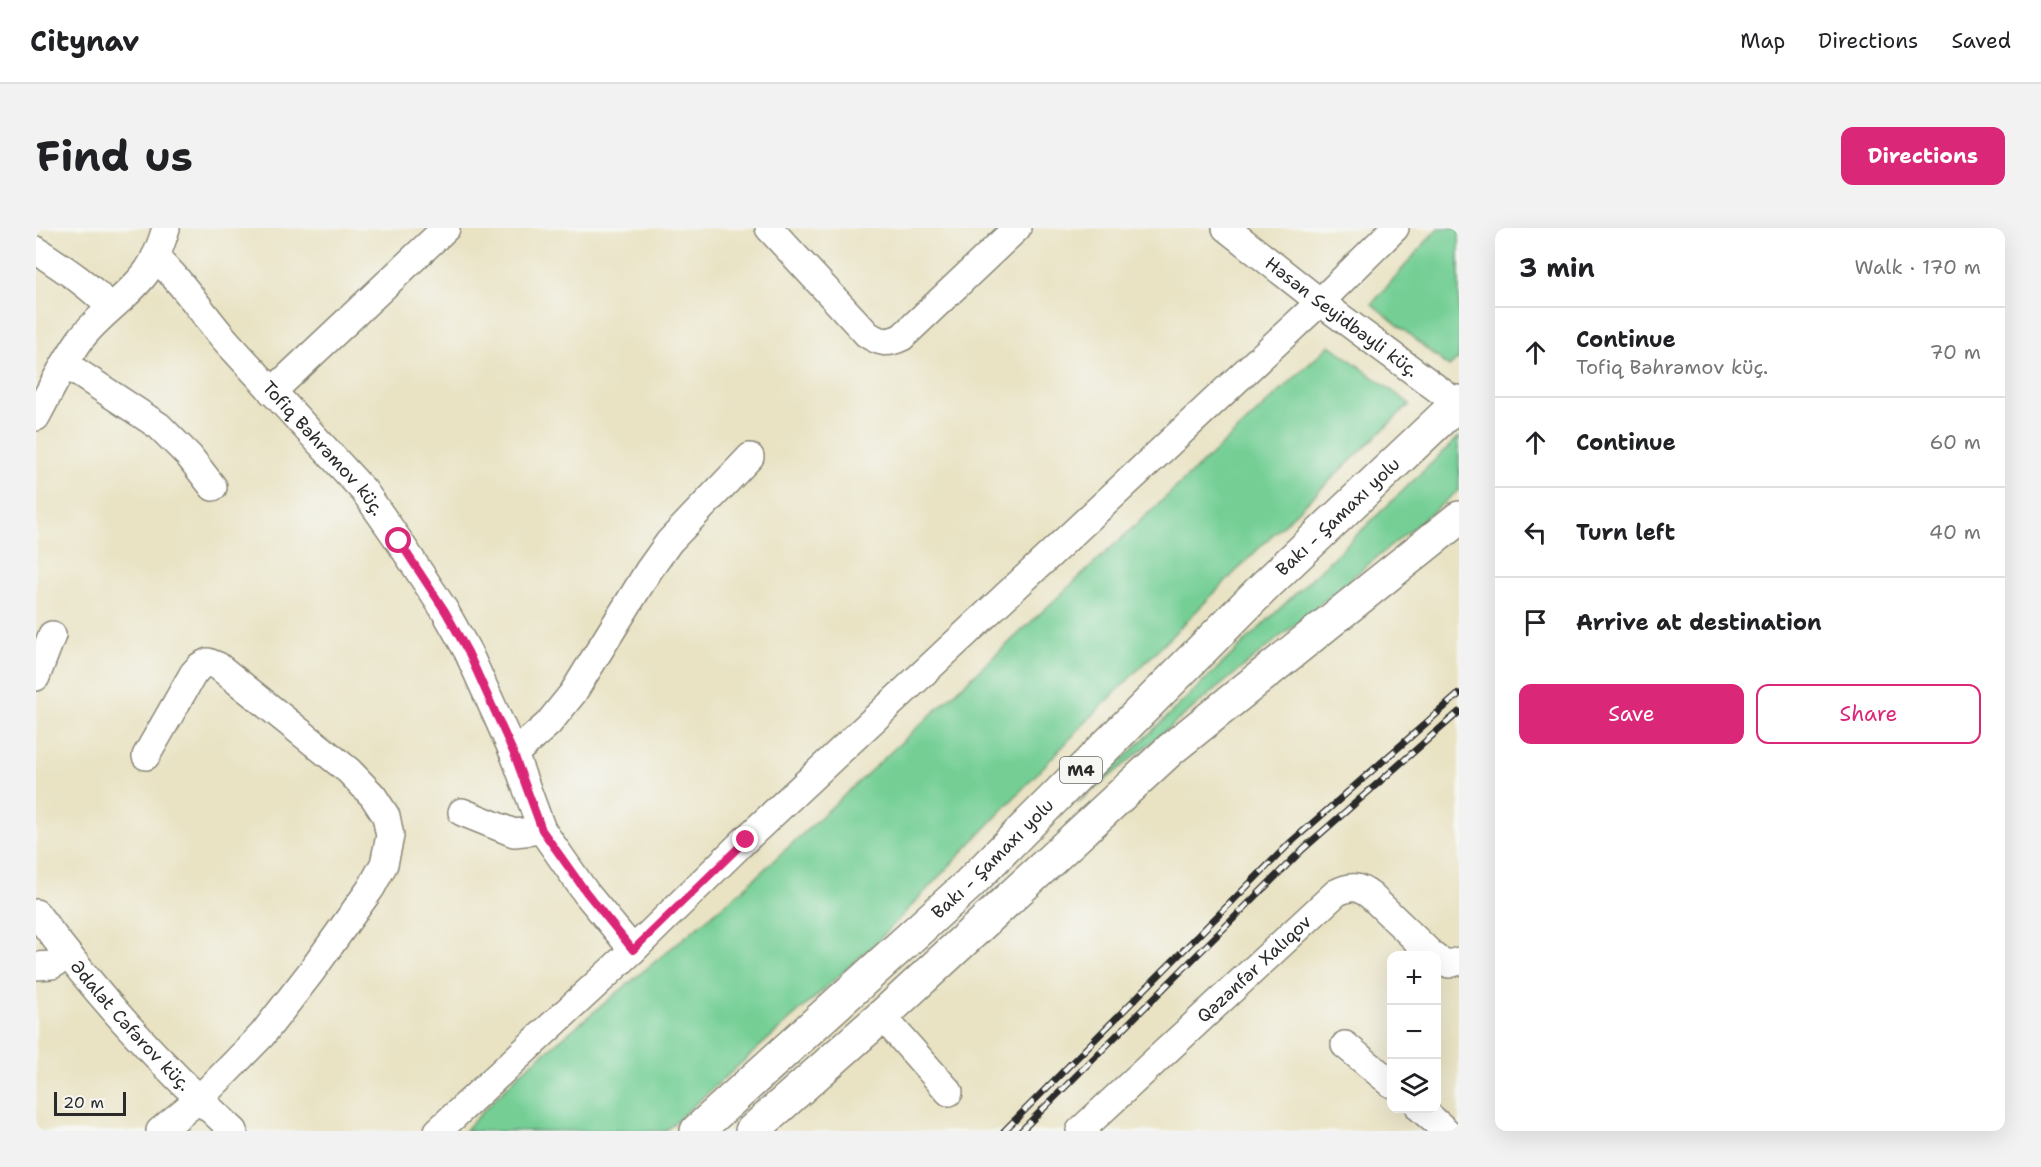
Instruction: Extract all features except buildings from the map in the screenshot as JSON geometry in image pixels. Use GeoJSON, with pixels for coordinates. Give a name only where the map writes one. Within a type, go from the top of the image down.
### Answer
{"type":"FeatureCollection","features":[{"type":"Feature","properties":{"kind":"highway","name":"Bakı - Şamaxı yolu"},"geometry":{"type":"LineString","coordinates":[[697,1131],[969,884],[1266,585],[1458,403]]}},
{"type":"Feature","properties":{"kind":"highway","name":"M4"},"geometry":{"type":"LineString","coordinates":[[754,1131],[1171,749],[1459,518]]}},
{"type":"Feature","properties":{"kind":"street"},"geometry":{"type":"LineString","coordinates":[[36,417],[80,340],[110,307],[137,284],[148,269],[166,228]]}},
{"type":"Feature","properties":{"kind":"street"},"geometry":{"type":"LineString","coordinates":[[272,392],[446,228]]}},
{"type":"Feature","properties":{"kind":"street"},"geometry":{"type":"LineString","coordinates":[[770,228],[867,334],[879,342],[891,343],[902,337],[1017,228]]}},
{"type":"Feature","properties":{"kind":"street","name":"Həsən Seyidbəyli küç."},"geometry":{"type":"LineString","coordinates":[[1226,228],[1320,302],[1458,403]]}},
{"type":"Feature","properties":{"kind":"street"},"geometry":{"type":"LineString","coordinates":[[438,1131],[1320,302],[1395,228]]}},
{"type":"Feature","properties":{"kind":"street"},"geometry":{"type":"LineString","coordinates":[[36,250],[79,279],[110,307]]}},
{"type":"Feature","properties":{"kind":"street","name":"Tofiq Bəhrəmov küç."},"geometry":{"type":"LineString","coordinates":[[155,257],[172,272],[207,320],[364,491],[399,541],[445,611],[468,652],[514,754],[542,830],[586,892],[633,950]]}},
{"type":"Feature","properties":{"kind":"street"},"geometry":{"type":"LineString","coordinates":[[65,364],[159,426],[189,456],[213,487]]}},
{"type":"Feature","properties":{"kind":"street"},"geometry":{"type":"LineString","coordinates":[[514,754],[548,724],[573,693],[649,570],[669,542],[750,457]]}},
{"type":"Feature","properties":{"kind":"street"},"geometry":{"type":"LineString","coordinates":[[36,676],[52,635]]}},
{"type":"Feature","properties":{"kind":"street"},"geometry":{"type":"LineString","coordinates":[[146,756],[193,674],[200,666],[208,662],[218,666],[350,771],[373,796],[386,816],[390,836],[384,864],[371,888],[311,972],[262,1035],[199,1100],[160,1131]]}},
{"type":"Feature","properties":{"kind":"street"},"geometry":{"type":"LineString","coordinates":[[462,812],[514,833],[542,830]]}},
{"type":"Feature","properties":{"kind":"street","name":"Qəzənfər Xalıqov"},"geometry":{"type":"LineString","coordinates":[[1080,1131],[1336,893],[1348,886],[1360,887],[1428,951]]}},
{"type":"Feature","properties":{"kind":"street","name":"Ədalət Cəfərov küç."},"geometry":{"type":"LineString","coordinates":[[36,913],[126,1026],[199,1100],[234,1131]]}},
{"type":"Feature","properties":{"kind":"street"},"geometry":{"type":"LineString","coordinates":[[36,966],[52,965],[68,956]]}},
{"type":"Feature","properties":{"kind":"street"},"geometry":{"type":"LineString","coordinates":[[1441,961],[1449,964],[1459,962]]}},
{"type":"Feature","properties":{"kind":"street"},"geometry":{"type":"LineString","coordinates":[[882,1016],[949,1092]]}},
{"type":"Feature","properties":{"kind":"street"},"geometry":{"type":"LineString","coordinates":[[1345,1045],[1387,1080]]}},
{"type":"Feature","properties":{"kind":"street"},"geometry":{"type":"LineString","coordinates":[[1426,1113],[1446,1131]]}},
{"type":"Feature","properties":{"kind":"green space"},"geometry":{"type":"Polygon","coordinates":[[[1438,228],[1459,228],[1459,358],[1449,367],[1372,304],[1438,228]]]}},
{"type":"Feature","properties":{"kind":"green space"},"geometry":{"type":"Polygon","coordinates":[[[1330,345],[1410,404],[1265,542],[1084,724],[877,942],[665,1131],[464,1131],[521,1072],[742,890],[1330,345]]]}},
{"type":"Feature","properties":{"kind":"green space"},"geometry":{"type":"Polygon","coordinates":[[[1459,437],[1459,490],[1076,804],[1459,437]]]}},
{"type":"Feature","properties":{"kind":"railway"},"geometry":{"type":"LineString","coordinates":[[1004,1131],[1290,843],[1459,694]]}},
{"type":"Feature","properties":{"kind":"railway"},"geometry":{"type":"LineString","coordinates":[[1021,1131],[1303,849],[1459,712]]}},
{"type":"Feature","properties":{"kind":"route"},"geometry":{"type":"LineString","coordinates":[[399,541],[445,611],[468,652],[514,754],[542,830],[586,892],[633,950],[746,840]]}}]}
